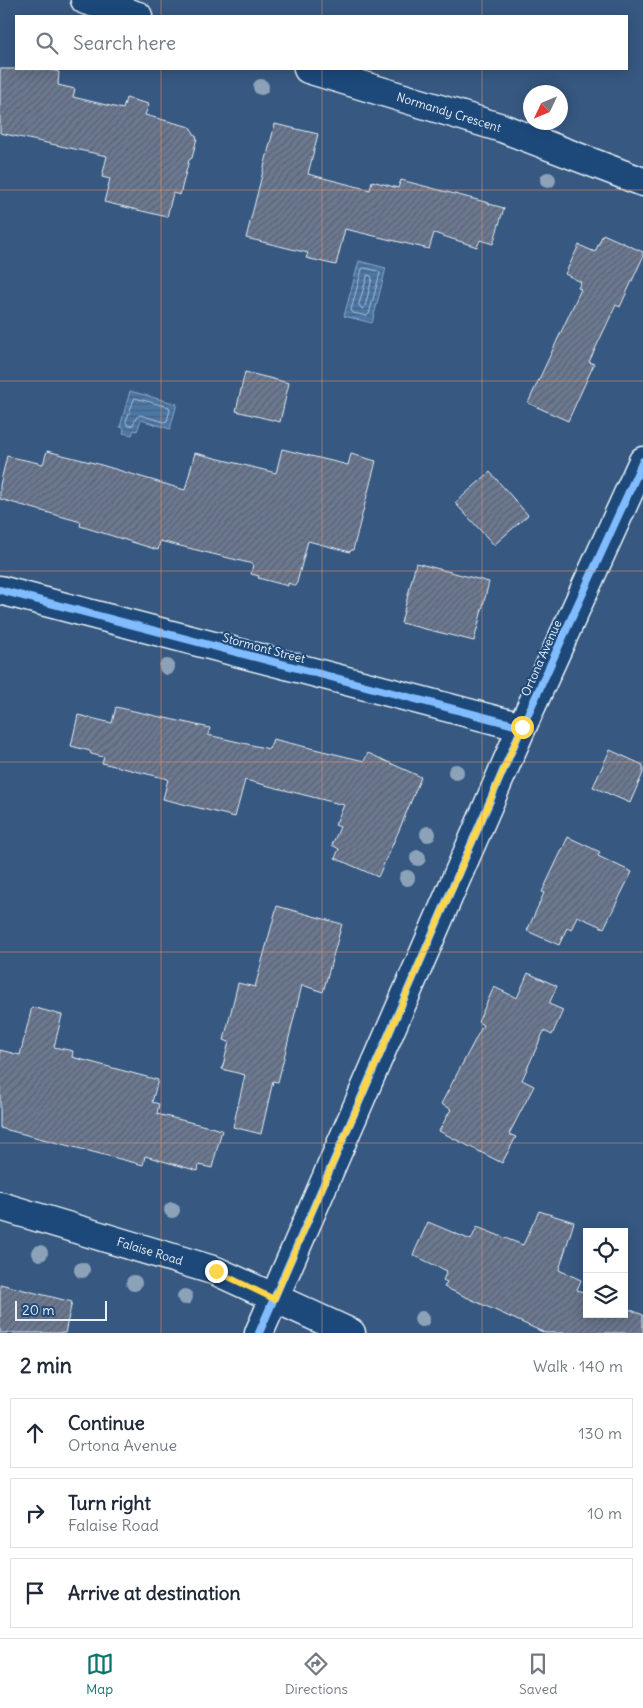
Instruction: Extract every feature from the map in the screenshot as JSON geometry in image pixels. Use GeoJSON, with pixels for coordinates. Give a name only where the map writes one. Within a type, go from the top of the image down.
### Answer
{"type":"FeatureCollection","features":[{"type":"Feature","properties":{"kind":"street"},"geometry":{"type":"LineString","coordinates":[[85,0],[135,15]]}},
{"type":"Feature","properties":{"kind":"street","name":"Normandy Crescent"},"geometry":{"type":"LineString","coordinates":[[311,70],[502,128],[643,182]]}},
{"type":"Feature","properties":{"kind":"street","name":"Ortona Avenue"},"geometry":{"type":"LineString","coordinates":[[258,1333],[522,727],[643,461]]}},
{"type":"Feature","properties":{"kind":"street","name":"Stormont Street"},"geometry":{"type":"LineString","coordinates":[[0,590],[522,727]]}},
{"type":"Feature","properties":{"kind":"street","name":"Falaise Road"},"geometry":{"type":"LineString","coordinates":[[0,1206],[216,1271],[351,1333]]}},
{"type":"Feature","properties":{"kind":"water"},"geometry":{"type":"Polygon","coordinates":[[[359,261],[386,268],[372,323],[344,316],[359,261]]]}},
{"type":"Feature","properties":{"kind":"water"},"geometry":{"type":"Polygon","coordinates":[[[130,391],[177,404],[170,429],[141,420],[137,431],[134,430],[132,435],[123,433],[124,428],[120,427],[130,391]]]}},
{"type":"Feature","properties":{"kind":"building"},"geometry":{"type":"Polygon","coordinates":[[[0,69],[15,69],[59,72],[58,85],[75,89],[73,97],[123,109],[126,98],[149,104],[145,115],[190,127],[197,138],[180,195],[173,193],[167,217],[104,202],[110,179],[102,177],[107,156],[0,133],[0,69]]]}},
{"type":"Feature","properties":{"kind":"building"},"geometry":{"type":"Polygon","coordinates":[[[275,124],[318,134],[308,174],[370,190],[372,181],[398,188],[401,180],[504,208],[493,244],[480,240],[477,247],[434,233],[429,249],[345,229],[336,265],[306,258],[308,253],[246,238],[275,124]]]}},
{"type":"Feature","properties":{"kind":"building"},"geometry":{"type":"Polygon","coordinates":[[[603,234],[643,252],[643,257],[620,307],[616,305],[589,362],[594,364],[568,421],[528,403],[581,289],[578,288],[581,282],[565,274],[579,245],[595,252],[603,234]]]}},
{"type":"Feature","properties":{"kind":"building"},"geometry":{"type":"Polygon","coordinates":[[[245,372],[289,383],[280,422],[236,411],[245,372]]]}},
{"type":"Feature","properties":{"kind":"building"},"geometry":{"type":"Polygon","coordinates":[[[282,449],[348,465],[351,454],[376,461],[353,550],[350,552],[308,541],[296,586],[288,583],[288,586],[258,578],[259,576],[251,574],[253,564],[160,541],[158,550],[80,526],[81,522],[0,499],[0,485],[7,456],[43,464],[47,451],[185,490],[195,453],[276,473],[282,449]]]}},
{"type":"Feature","properties":{"kind":"building"},"geometry":{"type":"Polygon","coordinates":[[[490,472],[528,515],[494,545],[455,503],[490,472]]]}},
{"type":"Feature","properties":{"kind":"building"},"geometry":{"type":"Polygon","coordinates":[[[416,563],[489,582],[474,641],[401,623],[416,563]]]}},
{"type":"Feature","properties":{"kind":"building"},"geometry":{"type":"Polygon","coordinates":[[[116,707],[210,728],[208,735],[269,749],[273,739],[364,761],[368,753],[421,777],[378,877],[335,858],[339,849],[332,845],[340,827],[335,825],[344,805],[245,780],[235,817],[163,799],[168,779],[102,763],[104,757],[71,746],[78,715],[112,723],[116,707]]]}},
{"type":"Feature","properties":{"kind":"building"},"geometry":{"type":"Polygon","coordinates":[[[610,750],[643,765],[643,773],[630,803],[593,787],[610,750]]]}},
{"type":"Feature","properties":{"kind":"building"},"geometry":{"type":"Polygon","coordinates":[[[568,837],[600,852],[598,856],[632,872],[604,928],[577,916],[571,930],[567,928],[559,945],[527,931],[544,893],[542,892],[568,837]]]}},
{"type":"Feature","properties":{"kind":"building"},"geometry":{"type":"Polygon","coordinates":[[[277,906],[342,924],[323,992],[302,985],[278,1082],[273,1081],[261,1134],[233,1127],[245,1075],[222,1069],[229,1042],[224,1040],[238,983],[255,987],[277,906]]]}},
{"type":"Feature","properties":{"kind":"building"},"geometry":{"type":"Polygon","coordinates":[[[528,973],[557,986],[549,1004],[563,1010],[552,1035],[544,1031],[522,1080],[534,1086],[509,1134],[516,1137],[502,1163],[439,1131],[451,1109],[441,1104],[483,1025],[478,1022],[494,987],[517,998],[528,973]]]}},
{"type":"Feature","properties":{"kind":"building"},"geometry":{"type":"Polygon","coordinates":[[[32,1007],[62,1015],[54,1047],[73,1051],[72,1057],[158,1080],[152,1102],[159,1104],[157,1114],[222,1130],[212,1168],[199,1165],[198,1171],[145,1156],[143,1165],[0,1128],[0,1050],[20,1055],[32,1007]]]}},
{"type":"Feature","properties":{"kind":"building"},"geometry":{"type":"Polygon","coordinates":[[[539,1211],[574,1222],[559,1270],[581,1280],[577,1290],[583,1292],[583,1318],[628,1318],[628,1309],[643,1315],[643,1333],[545,1333],[444,1287],[447,1282],[443,1280],[447,1271],[413,1255],[428,1222],[471,1240],[477,1227],[523,1245],[539,1211]]]}},
{"type":"Feature","properties":{"kind":"building"},"geometry":{"type":"Polygon","coordinates":[[[0,1284],[72,1302],[65,1333],[0,1333],[0,1284]]]}},
{"type":"Feature","properties":{"kind":"cycle path"},"geometry":{"type":"LineString","coordinates":[[259,1333],[522,727],[643,461]]}},
{"type":"Feature","properties":{"kind":"cycle path"},"geometry":{"type":"LineString","coordinates":[[0,590],[522,727]]}},
{"type":"Feature","properties":{"kind":"route"},"geometry":{"type":"LineString","coordinates":[[216,1271],[274,1299],[522,727]]}}]}
